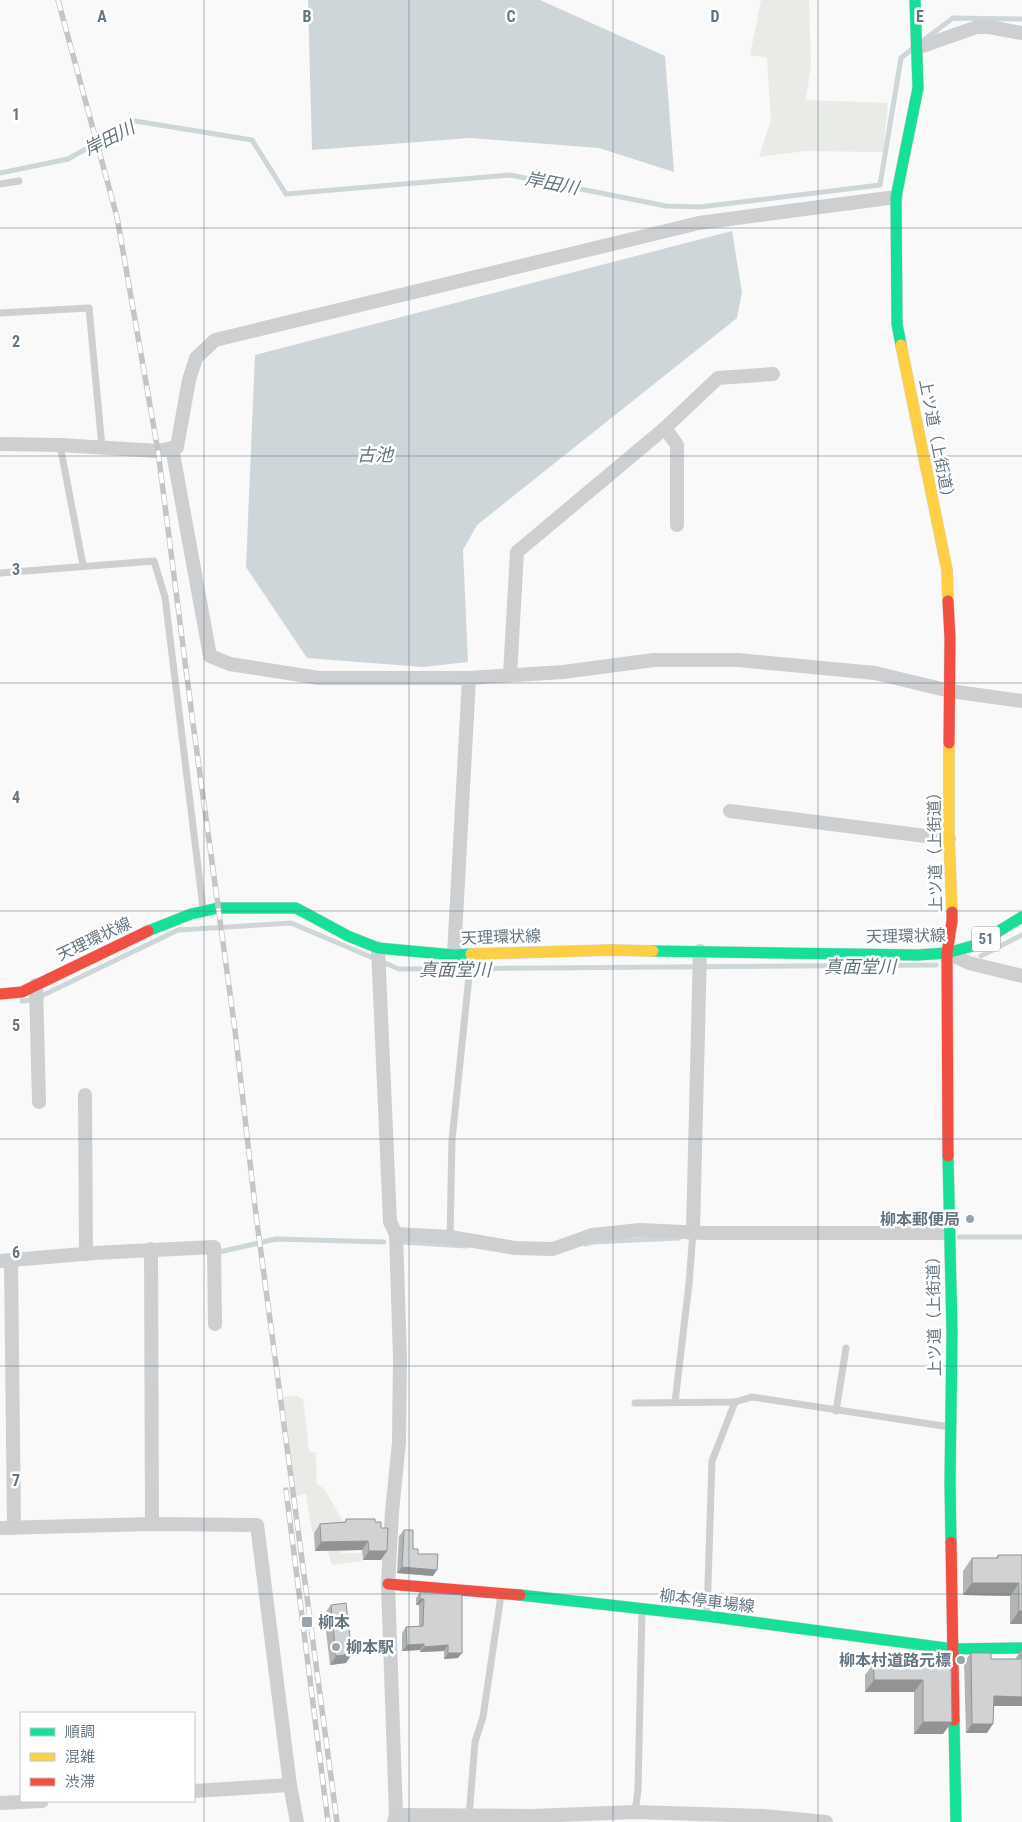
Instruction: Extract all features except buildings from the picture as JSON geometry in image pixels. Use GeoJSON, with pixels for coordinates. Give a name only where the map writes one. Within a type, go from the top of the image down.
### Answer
{"type":"FeatureCollection","features":[{"type":"Feature","properties":{"kind":"street","name":"上ツ道（上街道）"},"geometry":{"type":"LineString","coordinates":[[915,0],[918,88],[896,197],[897,324],[947,570],[950,638],[949,839],[952,921],[948,954],[949,1233],[952,1333],[950,1427],[956,1822]]}},
{"type":"Feature","properties":{"kind":"street"},"geometry":{"type":"LineString","coordinates":[[917,48],[977,27],[1022,33]]}},
{"type":"Feature","properties":{"kind":"street"},"geometry":{"type":"LineString","coordinates":[[0,444],[60,445],[158,451],[177,447],[188,380],[196,358],[215,340],[699,223],[896,197]]}},
{"type":"Feature","properties":{"kind":"street"},"geometry":{"type":"LineString","coordinates":[[510,675],[517,552],[665,428],[718,378],[773,374]]}},
{"type":"Feature","properties":{"kind":"street"},"geometry":{"type":"LineString","coordinates":[[665,428],[677,445],[677,526]]}},
{"type":"Feature","properties":{"kind":"street"},"geometry":{"type":"LineString","coordinates":[[172,448],[210,656],[230,664],[319,678],[469,678],[563,672],[654,660],[738,660],[875,672],[950,690],[1022,701]]}},
{"type":"Feature","properties":{"kind":"street"},"geometry":{"type":"LineString","coordinates":[[454,954],[469,678]]}},
{"type":"Feature","properties":{"kind":"street"},"geometry":{"type":"LineString","coordinates":[[730,810],[949,839]]}},
{"type":"Feature","properties":{"kind":"street","name":"天理環状線"},"geometry":{"type":"LineString","coordinates":[[0,994],[22,992],[150,930],[191,914],[218,908],[296,908],[348,936],[378,948],[454,954],[611,950],[948,954],[976,945],[1022,917]]}},
{"type":"Feature","properties":{"kind":"street"},"geometry":{"type":"LineString","coordinates":[[378,948],[390,1222],[396,1234],[400,1358],[398,1442],[388,1584],[395,1818],[469,1817],[532,1819],[635,1812],[763,1816],[826,1822]]}},
{"type":"Feature","properties":{"kind":"street"},"geometry":{"type":"LineString","coordinates":[[693,1231],[700,951]]}},
{"type":"Feature","properties":{"kind":"street"},"geometry":{"type":"LineString","coordinates":[[948,954],[969,963],[1022,976]]}},
{"type":"Feature","properties":{"kind":"street"},"geometry":{"type":"LineString","coordinates":[[36,985],[38,1102]]}},
{"type":"Feature","properties":{"kind":"street"},"geometry":{"type":"LineString","coordinates":[[85,1095],[86,1254]]}},
{"type":"Feature","properties":{"kind":"street"},"geometry":{"type":"LineString","coordinates":[[396,1234],[450,1237],[515,1248],[553,1249],[592,1236],[640,1230],[705,1233],[949,1233]]}},
{"type":"Feature","properties":{"kind":"street"},"geometry":{"type":"LineString","coordinates":[[14,1528],[5,1261],[151,1249],[214,1246],[215,1324]]}},
{"type":"Feature","properties":{"kind":"street"},"geometry":{"type":"LineString","coordinates":[[151,1249],[152,1524]]}},
{"type":"Feature","properties":{"kind":"street"},"geometry":{"type":"LineString","coordinates":[[0,1528],[152,1524],[257,1525],[290,1785],[297,1822]]}},
{"type":"Feature","properties":{"kind":"street","name":"柳本停車場線"},"geometry":{"type":"LineString","coordinates":[[388,1584],[501,1593],[707,1616],[953,1648],[1022,1648]]}},
{"type":"Feature","properties":{"kind":"street"},"geometry":{"type":"LineString","coordinates":[[195,1791],[290,1785]]}},
{"type":"Feature","properties":{"kind":"street"},"geometry":{"type":"LineString","coordinates":[[0,1803],[21,1802]]}},
{"type":"Feature","properties":{"kind":"lane"},"geometry":{"type":"LineString","coordinates":[[0,184],[19,181]]}},
{"type":"Feature","properties":{"kind":"lane"},"geometry":{"type":"LineString","coordinates":[[0,313],[89,308],[102,447]]}},
{"type":"Feature","properties":{"kind":"lane"},"geometry":{"type":"LineString","coordinates":[[60,445],[83,565]]}},
{"type":"Feature","properties":{"kind":"lane"},"geometry":{"type":"LineString","coordinates":[[0,572],[154,560],[164,597],[203,911]]}},
{"type":"Feature","properties":{"kind":"lane"},"geometry":{"type":"LineString","coordinates":[[450,1237],[452,1140],[472,954]]}},
{"type":"Feature","properties":{"kind":"lane"},"geometry":{"type":"LineString","coordinates":[[675,1402],[689,1284],[693,1231]]}},
{"type":"Feature","properties":{"kind":"lane"},"geometry":{"type":"LineString","coordinates":[[836,1411],[846,1348]]}},
{"type":"Feature","properties":{"kind":"lane"},"geometry":{"type":"LineString","coordinates":[[635,1403],[735,1402],[752,1397],[950,1427]]}},
{"type":"Feature","properties":{"kind":"lane"},"geometry":{"type":"LineString","coordinates":[[707,1616],[712,1461],[735,1402]]}},
{"type":"Feature","properties":{"kind":"lane"},"geometry":{"type":"LineString","coordinates":[[469,1817],[475,1742],[483,1717],[501,1593]]}},
{"type":"Feature","properties":{"kind":"lane"},"geometry":{"type":"LineString","coordinates":[[635,1812],[638,1790],[642,1609]]}},
{"type":"Feature","properties":{"kind":"shaded area"},"geometry":{"type":"Polygon","coordinates":[[[761,0],[809,0],[811,64],[806,100],[888,103],[883,152],[806,151],[759,157],[771,120],[767,58],[750,55],[761,0]]]}},
{"type":"Feature","properties":{"kind":"shaded area"},"geometry":{"type":"Polygon","coordinates":[[[297,1396],[303,1399],[309,1451],[316,1453],[317,1484],[324,1489],[343,1521],[338,1524],[341,1553],[376,1553],[362,1554],[362,1561],[332,1565],[327,1550],[325,1530],[312,1532],[306,1494],[296,1496],[283,1397],[297,1396]]]}},
{"type":"Feature","properties":{"kind":"water"},"geometry":{"type":"Polygon","coordinates":[[[308,0],[540,0],[665,56],[674,172],[599,148],[470,138],[312,150],[308,0]]]}},
{"type":"Feature","properties":{"kind":"water","name":"古池"},"geometry":{"type":"Polygon","coordinates":[[[732,231],[742,292],[737,318],[477,525],[463,550],[468,662],[423,667],[307,658],[246,567],[255,355],[732,231]]]}},
{"type":"Feature","properties":{"kind":"waterway","name":"岸田川"},"geometry":{"type":"LineString","coordinates":[[925,39],[953,18],[1022,19]]}},
{"type":"Feature","properties":{"kind":"waterway","name":"岸田川"},"geometry":{"type":"LineString","coordinates":[[0,173],[68,159],[135,121],[252,140],[286,194],[510,175],[666,206],[700,207],[880,185],[901,58],[912,49]]}},
{"type":"Feature","properties":{"kind":"waterway","name":"真面堂川"},"geometry":{"type":"LineString","coordinates":[[22,1001],[33,1000],[178,930],[291,923],[399,969],[936,965]]}},
{"type":"Feature","properties":{"kind":"waterway","name":"真面堂川"},"geometry":{"type":"LineString","coordinates":[[981,956],[1022,935]]}},
{"type":"Feature","properties":{"kind":"waterway"},"geometry":{"type":"LineString","coordinates":[[959,1237],[1022,1237]]}},
{"type":"Feature","properties":{"kind":"waterway"},"geometry":{"type":"LineString","coordinates":[[585,1244],[679,1238]]}},
{"type":"Feature","properties":{"kind":"waterway"},"geometry":{"type":"LineString","coordinates":[[219,1252],[276,1239],[384,1242]]}},
{"type":"Feature","properties":{"kind":"waterway"},"geometry":{"type":"LineString","coordinates":[[401,1242],[466,1246]]}},
{"type":"Feature","properties":{"kind":"railway"},"geometry":{"type":"LineString","coordinates":[[58,0],[117,217],[158,451],[235,1030],[256,1215],[337,1822]]}},
{"type":"Feature","properties":{"kind":"railway"},"geometry":{"type":"LineString","coordinates":[[286,1490],[328,1822]]}},
{"type":"Feature","properties":{"kind":"traffic: fast"},"geometry":{"type":"LineString","coordinates":[[901,345],[897,324],[896,197],[918,88],[915,0]]}},
{"type":"Feature","properties":{"kind":"traffic: fast"},"geometry":{"type":"LineString","coordinates":[[148,931],[191,914],[218,908],[296,908],[348,936],[378,948],[454,955],[471,954]]}},
{"type":"Feature","properties":{"kind":"traffic: fast"},"geometry":{"type":"LineString","coordinates":[[653,951],[918,955],[947,953],[976,945],[1022,917]]}},
{"type":"Feature","properties":{"kind":"traffic: fast"},"geometry":{"type":"LineString","coordinates":[[948,1156],[952,1333],[951,1542]]}},
{"type":"Feature","properties":{"kind":"traffic: fast"},"geometry":{"type":"LineString","coordinates":[[520,1595],[707,1616],[953,1649],[1022,1648]]}},
{"type":"Feature","properties":{"kind":"traffic: fast"},"geometry":{"type":"LineString","coordinates":[[954,1720],[956,1822]]}},
{"type":"Feature","properties":{"kind":"traffic: slow"},"geometry":{"type":"LineString","coordinates":[[901,345],[947,570],[948,601]]}},
{"type":"Feature","properties":{"kind":"traffic: slow"},"geometry":{"type":"LineString","coordinates":[[949,743],[949,839],[952,912]]}},
{"type":"Feature","properties":{"kind":"traffic: slow"},"geometry":{"type":"LineString","coordinates":[[471,954],[611,950],[653,951]]}},
{"type":"Feature","properties":{"kind":"traffic: jam"},"geometry":{"type":"LineString","coordinates":[[948,601],[950,638],[949,743]]}},
{"type":"Feature","properties":{"kind":"traffic: jam"},"geometry":{"type":"LineString","coordinates":[[948,1156],[947,953],[952,912]]}},
{"type":"Feature","properties":{"kind":"traffic: jam"},"geometry":{"type":"LineString","coordinates":[[0,994],[22,992],[148,931]]}},
{"type":"Feature","properties":{"kind":"traffic: jam"},"geometry":{"type":"LineString","coordinates":[[951,1542],[954,1720]]}},
{"type":"Feature","properties":{"kind":"traffic: jam"},"geometry":{"type":"LineString","coordinates":[[388,1584],[520,1595]]}},
{"type":"Feature","properties":{"kind":"place","name":"柳本郵便局"},"geometry":{"type":"Point","coordinates":[970,1219]}},
{"type":"Feature","properties":{"kind":"place","name":"柳本"},"geometry":{"type":"Point","coordinates":[307,1622]}},
{"type":"Feature","properties":{"kind":"place","name":"柳本駅"},"geometry":{"type":"Point","coordinates":[336,1647]}},
{"type":"Feature","properties":{"kind":"place","name":"柳本村道路元標"},"geometry":{"type":"Point","coordinates":[961,1660]}}]}
